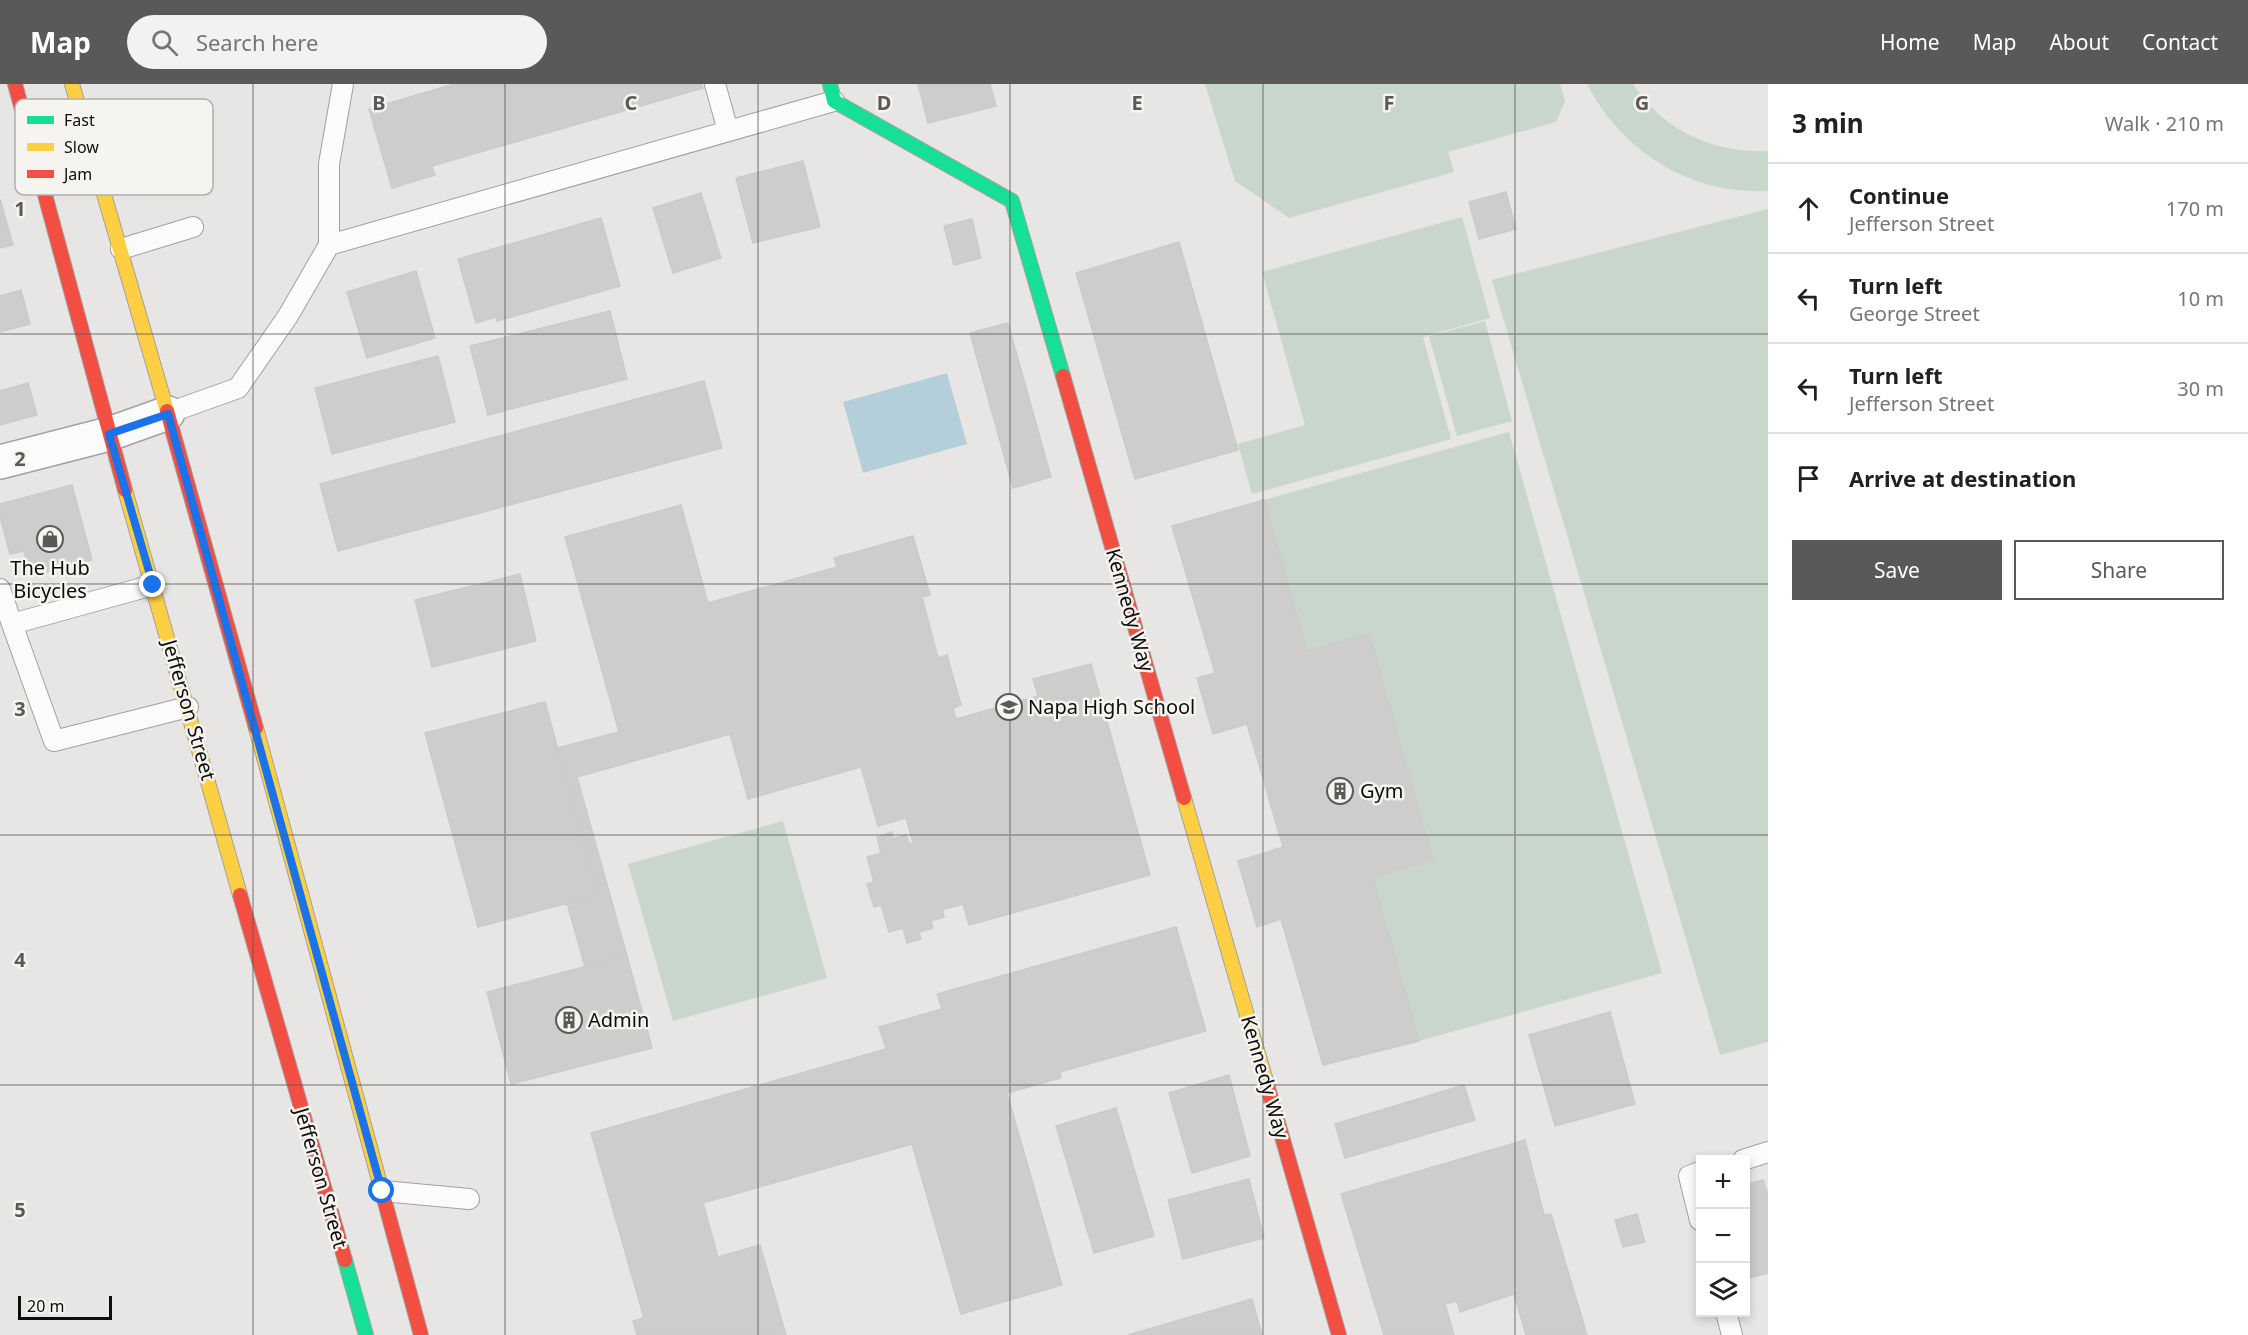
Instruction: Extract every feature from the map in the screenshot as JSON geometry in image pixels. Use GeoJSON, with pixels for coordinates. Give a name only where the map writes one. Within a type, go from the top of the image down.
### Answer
{"type":"FeatureCollection","features":[{"type":"Feature","properties":{"kind":"main road","name":"Jefferson Street"},"geometry":{"type":"LineString","coordinates":[[15,84],[19,99]]}},
{"type":"Feature","properties":{"kind":"main road"},"geometry":{"type":"LineString","coordinates":[[72,84],[76,99]]}},
{"type":"Feature","properties":{"kind":"main road","name":"Kennedy Way"},"geometry":{"type":"LineString","coordinates":[[832,92],[1012,201],[1339,1335]]}},
{"type":"Feature","properties":{"kind":"main road","name":"Jefferson Street"},"geometry":{"type":"LineString","coordinates":[[45,195],[109,434],[366,1335]]}},
{"type":"Feature","properties":{"kind":"main road"},"geometry":{"type":"LineString","coordinates":[[105,195],[168,414],[421,1335]]}},
{"type":"Feature","properties":{"kind":"street"},"geometry":{"type":"LineString","coordinates":[[0,462],[109,434],[168,414]]}},
{"type":"Feature","properties":{"kind":"lane"},"geometry":{"type":"LineString","coordinates":[[168,414],[238,388],[288,316],[329,245],[329,164],[342,84]]}},
{"type":"Feature","properties":{"kind":"lane"},"geometry":{"type":"LineString","coordinates":[[715,84],[728,131]]}},
{"type":"Feature","properties":{"kind":"lane"},"geometry":{"type":"LineString","coordinates":[[329,245],[728,131],[832,92]]}},
{"type":"Feature","properties":{"kind":"lane"},"geometry":{"type":"LineString","coordinates":[[121,249],[193,227]]}},
{"type":"Feature","properties":{"kind":"lane"},"geometry":{"type":"LineString","coordinates":[[12,624],[153,585]]}},
{"type":"Feature","properties":{"kind":"lane"},"geometry":{"type":"LineString","coordinates":[[0,589],[54,741],[188,707]]}},
{"type":"Feature","properties":{"kind":"lane"},"geometry":{"type":"LineString","coordinates":[[1750,1158],[1768,1152]]}},
{"type":"Feature","properties":{"kind":"lane"},"geometry":{"type":"LineString","coordinates":[[1696,1174],[1689,1176],[1696,1202]]}},
{"type":"Feature","properties":{"kind":"lane"},"geometry":{"type":"LineString","coordinates":[[382,1191],[469,1199]]}},
{"type":"Feature","properties":{"kind":"lane"},"geometry":{"type":"LineString","coordinates":[[1727,1317],[1732,1335]]}},
{"type":"Feature","properties":{"kind":"shaded area"},"geometry":{"type":"Polygon","coordinates":[[[1205,84],[1560,84],[1565,101],[1556,122],[1448,152],[1454,172],[1289,218],[1235,181],[1205,84]]]}},
{"type":"Feature","properties":{"kind":"shaded area"},"geometry":{"type":"Polygon","coordinates":[[[1587,84],[1633,84],[1659,114],[1692,136],[1729,148],[1768,151],[1768,191],[1712,186],[1686,177],[1662,164],[1639,149],[1619,130],[1587,84]]]}},
{"type":"Feature","properties":{"kind":"shaded area"},"geometry":{"type":"Polygon","coordinates":[[[1768,209],[1768,1042],[1720,1055],[1492,280],[1768,209]]]}},
{"type":"Feature","properties":{"kind":"shaded area"},"geometry":{"type":"Polygon","coordinates":[[[1462,217],[1490,318],[1423,337],[1451,439],[1252,494],[1238,444],[1305,425],[1262,272],[1462,217]]]}},
{"type":"Feature","properties":{"kind":"shaded area"},"geometry":{"type":"Polygon","coordinates":[[[1485,321],[1512,421],[1457,436],[1429,336],[1485,321]]]}},
{"type":"Feature","properties":{"kind":"shaded area"},"geometry":{"type":"Polygon","coordinates":[[[1509,432],[1662,973],[1419,1041],[1372,877],[1433,859],[1369,634],[1307,651],[1264,500],[1509,432]]]}},
{"type":"Feature","properties":{"kind":"shaded area"},"geometry":{"type":"Polygon","coordinates":[[[783,821],[827,978],[673,1021],[628,864],[783,821]]]}},
{"type":"Feature","properties":{"kind":"water"},"geometry":{"type":"Polygon","coordinates":[[[947,373],[967,444],[863,473],[843,402],[947,373]]]}},
{"type":"Feature","properties":{"kind":"building"},"geometry":{"type":"Polygon","coordinates":[[[454,84],[701,84],[703,88],[432,166],[435,175],[392,188],[369,109],[454,84]]]}},
{"type":"Feature","properties":{"kind":"building"},"geometry":{"type":"Polygon","coordinates":[[[918,84],[990,84],[996,106],[928,123],[918,84]]]}},
{"type":"Feature","properties":{"kind":"building"},"geometry":{"type":"Polygon","coordinates":[[[803,161],[820,227],[753,243],[736,178],[803,161]]]}},
{"type":"Feature","properties":{"kind":"building"},"geometry":{"type":"Polygon","coordinates":[[[1506,192],[1516,229],[1479,239],[1469,202],[1506,192]]]}},
{"type":"Feature","properties":{"kind":"building"},"geometry":{"type":"Polygon","coordinates":[[[701,193],[721,258],[673,273],[653,208],[701,193]]]}},
{"type":"Feature","properties":{"kind":"building"},"geometry":{"type":"Polygon","coordinates":[[[0,199],[13,245],[0,248],[0,199]]]}},
{"type":"Feature","properties":{"kind":"building"},"geometry":{"type":"Polygon","coordinates":[[[601,218],[620,286],[497,321],[496,317],[476,323],[458,259],[601,218]]]}},
{"type":"Feature","properties":{"kind":"building"},"geometry":{"type":"Polygon","coordinates":[[[972,219],[981,258],[954,265],[944,226],[972,219]]]}},
{"type":"Feature","properties":{"kind":"building"},"geometry":{"type":"Polygon","coordinates":[[[1179,242],[1238,450],[1135,479],[1076,273],[1179,242]]]}},
{"type":"Feature","properties":{"kind":"building"},"geometry":{"type":"Polygon","coordinates":[[[416,271],[435,338],[367,358],[347,292],[416,271]]]}},
{"type":"Feature","properties":{"kind":"building"},"geometry":{"type":"Polygon","coordinates":[[[21,290],[30,324],[0,332],[0,296],[21,290]]]}},
{"type":"Feature","properties":{"kind":"building"},"geometry":{"type":"Polygon","coordinates":[[[610,311],[627,379],[488,415],[470,346],[610,311]]]}},
{"type":"Feature","properties":{"kind":"building"},"geometry":{"type":"Polygon","coordinates":[[[1008,323],[1051,477],[1013,488],[970,333],[1008,323]]]}},
{"type":"Feature","properties":{"kind":"building"},"geometry":{"type":"Polygon","coordinates":[[[438,356],[455,422],[332,454],[315,388],[438,356]]]}},
{"type":"Feature","properties":{"kind":"building"},"geometry":{"type":"Polygon","coordinates":[[[704,381],[722,448],[338,551],[320,484],[704,381]]]}},
{"type":"Feature","properties":{"kind":"building"},"geometry":{"type":"Polygon","coordinates":[[[28,383],[37,415],[0,425],[0,391],[28,383]]]}},
{"type":"Feature","properties":{"kind":"building"},"geometry":{"type":"Polygon","coordinates":[[[72,485],[92,560],[30,576],[24,551],[10,554],[0,517],[0,504],[72,485]]]}},
{"type":"Feature","properties":{"kind":"building","name":"Gym"},"geometry":{"type":"Polygon","coordinates":[[[1264,500],[1307,651],[1369,634],[1433,860],[1372,877],[1419,1041],[1323,1065],[1281,919],[1257,927],[1238,861],[1283,847],[1247,724],[1213,734],[1197,678],[1215,673],[1172,526],[1264,500]]]}},
{"type":"Feature","properties":{"kind":"building"},"geometry":{"type":"Polygon","coordinates":[[[681,505],[708,603],[837,567],[834,558],[913,536],[930,595],[922,597],[938,658],[947,655],[961,705],[953,708],[956,719],[1038,696],[1033,679],[1091,664],[1150,875],[969,925],[963,904],[942,910],[944,917],[931,921],[933,928],[919,932],[921,939],[907,943],[903,928],[889,932],[881,905],[874,907],[867,884],[874,882],[867,857],[881,853],[877,837],[892,832],[893,839],[906,835],[909,844],[913,843],[906,818],[878,826],[861,767],[748,799],[730,734],[577,777],[627,956],[585,967],[567,903],[598,895],[557,748],[619,732],[565,537],[681,505]]]}},
{"type":"Feature","properties":{"kind":"building"},"geometry":{"type":"Polygon","coordinates":[[[520,574],[536,641],[432,667],[415,600],[520,574]]]}},
{"type":"Feature","properties":{"kind":"building"},"geometry":{"type":"Polygon","coordinates":[[[545,702],[598,895],[478,927],[425,733],[545,702]]]}},
{"type":"Feature","properties":{"kind":"building"},"geometry":{"type":"Polygon","coordinates":[[[1176,927],[1206,1031],[1060,1072],[1061,1078],[1007,1093],[1062,1285],[961,1314],[912,1144],[703,1203],[718,1257],[760,1245],[786,1335],[637,1335],[633,1321],[644,1318],[591,1133],[886,1049],[879,1027],[942,1009],[937,994],[1176,927]]]}},
{"type":"Feature","properties":{"kind":"building","name":"Admin"},"geometry":{"type":"Polygon","coordinates":[[[627,956],[652,1048],[511,1084],[487,992],[627,956]]]}},
{"type":"Feature","properties":{"kind":"building"},"geometry":{"type":"Polygon","coordinates":[[[1610,1012],[1635,1104],[1555,1126],[1529,1035],[1610,1012]]]}},
{"type":"Feature","properties":{"kind":"building"},"geometry":{"type":"Polygon","coordinates":[[[1229,1075],[1250,1156],[1192,1173],[1169,1093],[1229,1075]]]}},
{"type":"Feature","properties":{"kind":"building"},"geometry":{"type":"Polygon","coordinates":[[[1464,1085],[1475,1120],[1345,1158],[1335,1124],[1464,1085]]]}},
{"type":"Feature","properties":{"kind":"building"},"geometry":{"type":"Polygon","coordinates":[[[1116,1108],[1154,1236],[1094,1253],[1056,1126],[1116,1108]]]}},
{"type":"Feature","properties":{"kind":"building"},"geometry":{"type":"Polygon","coordinates":[[[1525,1140],[1544,1215],[1551,1214],[1587,1335],[1526,1335],[1514,1294],[1460,1312],[1457,1301],[1445,1304],[1454,1335],[1384,1335],[1341,1194],[1525,1140]]]}},
{"type":"Feature","properties":{"kind":"building"},"geometry":{"type":"Polygon","coordinates":[[[1249,1179],[1264,1238],[1183,1259],[1168,1200],[1249,1179]]]}},
{"type":"Feature","properties":{"kind":"building"},"geometry":{"type":"Polygon","coordinates":[[[1763,1180],[1768,1194],[1768,1273],[1750,1278],[1750,1209],[1750,1184],[1763,1180]]]}},
{"type":"Feature","properties":{"kind":"building"},"geometry":{"type":"Polygon","coordinates":[[[1637,1214],[1645,1242],[1623,1247],[1615,1220],[1637,1214]]]}},
{"type":"Feature","properties":{"kind":"building"},"geometry":{"type":"Polygon","coordinates":[[[1252,1299],[1262,1335],[1128,1335],[1252,1299]]]}},
{"type":"Feature","properties":{"kind":"traffic: fast"},"geometry":{"type":"LineString","coordinates":[[830,84],[834,101],[1012,201],[1063,376]]}},
{"type":"Feature","properties":{"kind":"traffic: fast"},"geometry":{"type":"LineString","coordinates":[[345,1260],[366,1335]]}},
{"type":"Feature","properties":{"kind":"traffic: slow"},"geometry":{"type":"LineString","coordinates":[[72,84],[76,99]]}},
{"type":"Feature","properties":{"kind":"traffic: slow"},"geometry":{"type":"LineString","coordinates":[[104,195],[167,411]]}},
{"type":"Feature","properties":{"kind":"traffic: slow"},"geometry":{"type":"LineString","coordinates":[[125,490],[240,895]]}},
{"type":"Feature","properties":{"kind":"traffic: slow"},"geometry":{"type":"LineString","coordinates":[[256,728],[383,1195]]}},
{"type":"Feature","properties":{"kind":"traffic: slow"},"geometry":{"type":"LineString","coordinates":[[1184,798],[1268,1088]]}},
{"type":"Feature","properties":{"kind":"traffic: jam"},"geometry":{"type":"LineString","coordinates":[[15,84],[19,99]]}},
{"type":"Feature","properties":{"kind":"traffic: jam"},"geometry":{"type":"LineString","coordinates":[[45,195],[125,490]]}},
{"type":"Feature","properties":{"kind":"traffic: jam"},"geometry":{"type":"LineString","coordinates":[[1063,376],[1184,798]]}},
{"type":"Feature","properties":{"kind":"traffic: jam"},"geometry":{"type":"LineString","coordinates":[[167,411],[256,728]]}},
{"type":"Feature","properties":{"kind":"traffic: jam"},"geometry":{"type":"LineString","coordinates":[[240,895],[345,1260]]}},
{"type":"Feature","properties":{"kind":"traffic: jam"},"geometry":{"type":"LineString","coordinates":[[1268,1088],[1339,1335]]}},
{"type":"Feature","properties":{"kind":"traffic: jam"},"geometry":{"type":"LineString","coordinates":[[383,1195],[421,1335]]}},
{"type":"Feature","properties":{"kind":"place","name":"The Hub Bicycles"},"geometry":{"type":"Point","coordinates":[50,539]}},
{"type":"Feature","properties":{"kind":"place","name":"Napa High School"},"geometry":{"type":"Point","coordinates":[1009,707]}},
{"type":"Feature","properties":{"kind":"place","name":"Gym"},"geometry":{"type":"Point","coordinates":[1340,791]}},
{"type":"Feature","properties":{"kind":"place","name":"Admin"},"geometry":{"type":"Point","coordinates":[569,1020]}},
{"type":"Feature","properties":{"kind":"route"},"geometry":{"type":"LineString","coordinates":[[153,585],[109,434],[168,414],[382,1191]]}}]}
